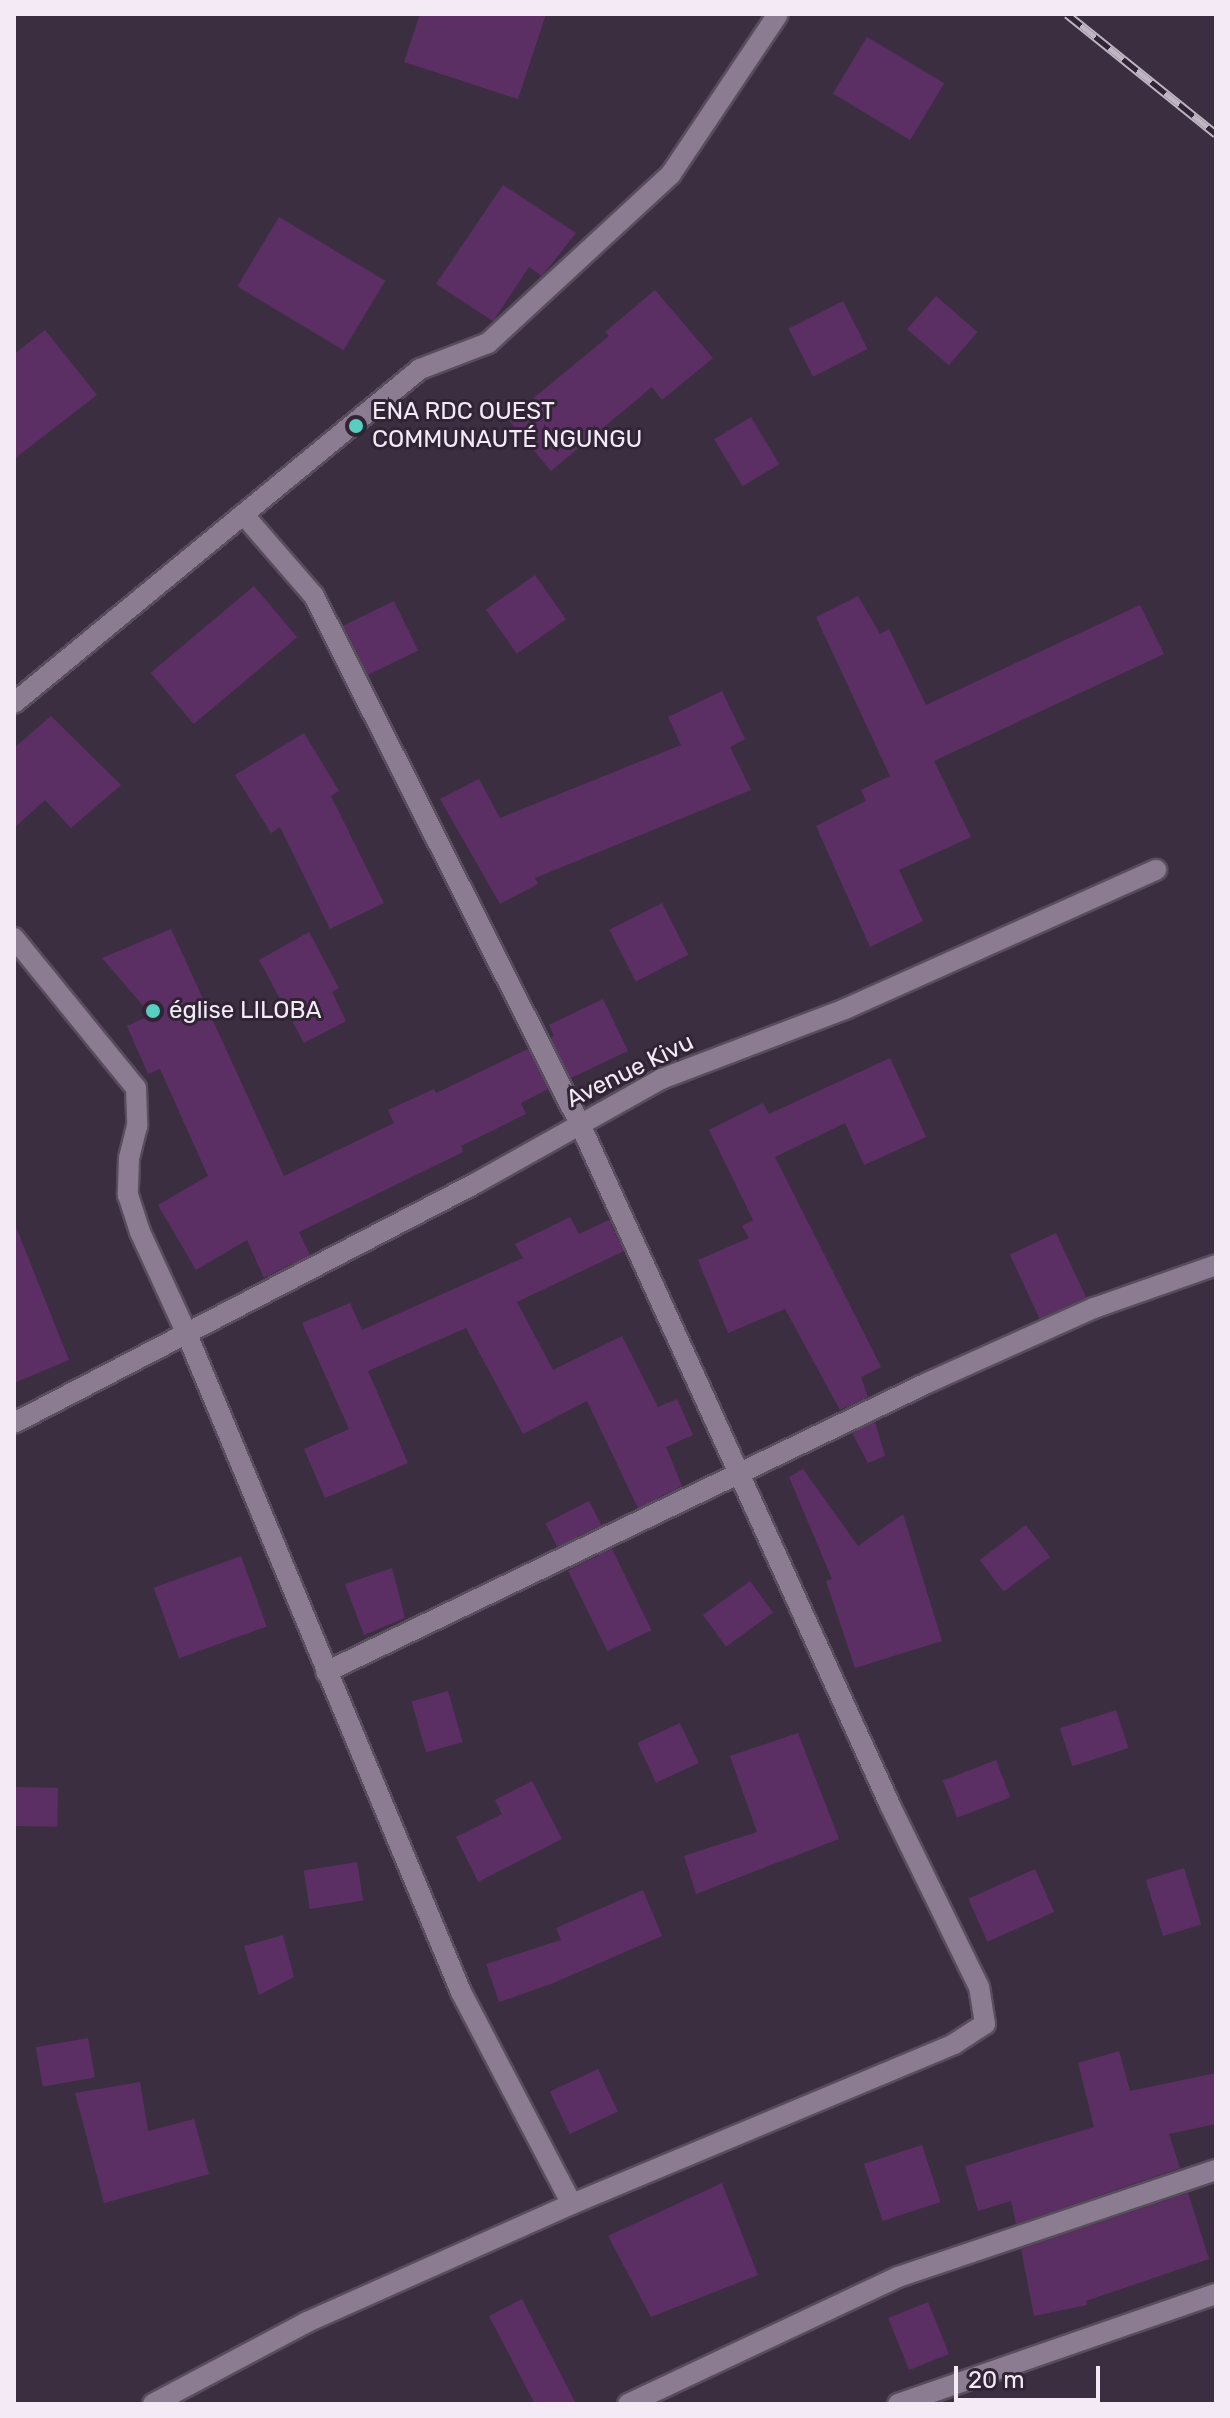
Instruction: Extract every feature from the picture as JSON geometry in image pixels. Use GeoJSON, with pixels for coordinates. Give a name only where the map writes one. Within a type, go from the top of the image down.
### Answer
{"type":"FeatureCollection","features":[{"type":"Feature","properties":{"kind":"street"},"geometry":{"type":"LineString","coordinates":[[14,703],[420,369],[488,343],[671,174],[778,14]]}},
{"type":"Feature","properties":{"kind":"street"},"geometry":{"type":"LineString","coordinates":[[153,2404],[307,2322],[572,2204],[954,2044],[985,2024],[979,1987],[890,1805],[743,1475],[580,1124],[314,596],[243,514]]}},
{"type":"Feature","properties":{"kind":"street","name":"Avenue Kivu"},"geometry":{"type":"LineString","coordinates":[[14,1423],[476,1183],[661,1079],[845,1009],[1156,870]]}},
{"type":"Feature","properties":{"kind":"street"},"geometry":{"type":"LineString","coordinates":[[14,938],[136,1088],[137,1126],[129,1159],[128,1195],[140,1232],[186,1332],[461,1992],[572,2204]]}},
{"type":"Feature","properties":{"kind":"street"},"geometry":{"type":"LineString","coordinates":[[326,1672],[743,1475],[927,1383],[1094,1308],[1216,1265]]}},
{"type":"Feature","properties":{"kind":"street"},"geometry":{"type":"LineString","coordinates":[[628,2404],[898,2277],[1216,2170]]}},
{"type":"Feature","properties":{"kind":"street"},"geometry":{"type":"LineString","coordinates":[[898,2404],[1216,2294]]}},
{"type":"Feature","properties":{"kind":"building"},"geometry":{"type":"Polygon","coordinates":[[[420,14],[546,14],[518,99],[404,62],[420,14]]]}},
{"type":"Feature","properties":{"kind":"building"},"geometry":{"type":"Polygon","coordinates":[[[867,37],[944,83],[910,140],[833,94],[867,37]]]}},
{"type":"Feature","properties":{"kind":"building"},"geometry":{"type":"Polygon","coordinates":[[[503,185],[576,233],[542,276],[529,267],[493,321],[436,284],[503,185]]]}},
{"type":"Feature","properties":{"kind":"building"},"geometry":{"type":"Polygon","coordinates":[[[279,217],[385,281],[344,350],[237,286],[279,217]]]}},
{"type":"Feature","properties":{"kind":"building"},"geometry":{"type":"Polygon","coordinates":[[[655,290],[713,358],[662,400],[652,387],[551,471],[508,419],[609,336],[605,332],[655,290]]]}},
{"type":"Feature","properties":{"kind":"building"},"geometry":{"type":"Polygon","coordinates":[[[936,296],[978,332],[949,365],[907,329],[936,296]]]}},
{"type":"Feature","properties":{"kind":"building"},"geometry":{"type":"Polygon","coordinates":[[[843,301],[868,349],[813,377],[789,329],[843,301]]]}},
{"type":"Feature","properties":{"kind":"building"},"geometry":{"type":"Polygon","coordinates":[[[45,330],[97,395],[14,459],[14,354],[45,330]]]}},
{"type":"Feature","properties":{"kind":"building"},"geometry":{"type":"Polygon","coordinates":[[[751,417],[779,464],[742,486],[714,439],[751,417]]]}},
{"type":"Feature","properties":{"kind":"building"},"geometry":{"type":"Polygon","coordinates":[[[535,575],[566,619],[517,654],[486,609],[535,575]]]}},
{"type":"Feature","properties":{"kind":"building"},"geometry":{"type":"Polygon","coordinates":[[[254,586],[297,637],[194,724],[151,673],[254,586]]]}},
{"type":"Feature","properties":{"kind":"building"},"geometry":{"type":"Polygon","coordinates":[[[858,596],[880,634],[889,629],[926,705],[1140,605],[1164,654],[934,761],[971,837],[899,870],[923,921],[870,947],[816,826],[866,801],[861,790],[890,776],[816,617],[858,596]]]}},
{"type":"Feature","properties":{"kind":"building"},"geometry":{"type":"Polygon","coordinates":[[[394,601],[418,650],[368,675],[344,626],[394,601]]]}},
{"type":"Feature","properties":{"kind":"building"},"geometry":{"type":"Polygon","coordinates":[[[722,691],[745,739],[730,747],[751,790],[535,878],[538,884],[500,904],[440,799],[479,779],[500,818],[681,745],[668,717],[722,691]]]}},
{"type":"Feature","properties":{"kind":"building"},"geometry":{"type":"Polygon","coordinates":[[[51,716],[121,785],[71,828],[45,800],[14,828],[14,748],[51,716]]]}},
{"type":"Feature","properties":{"kind":"building"},"geometry":{"type":"Polygon","coordinates":[[[304,733],[339,791],[331,796],[384,903],[330,929],[280,827],[271,833],[235,775],[304,733]]]}},
{"type":"Feature","properties":{"kind":"building"},"geometry":{"type":"Polygon","coordinates":[[[662,903],[688,955],[636,981],[609,930],[662,903]]]}},
{"type":"Feature","properties":{"kind":"building"},"geometry":{"type":"Polygon","coordinates":[[[171,929],[284,1176],[394,1123],[388,1110],[434,1089],[436,1093],[528,1049],[548,1089],[521,1103],[526,1114],[461,1146],[463,1152],[299,1232],[310,1255],[264,1278],[247,1240],[196,1270],[158,1205],[208,1176],[160,1069],[148,1074],[127,1026],[151,1015],[102,958],[171,929]]]}},
{"type":"Feature","properties":{"kind":"building"},"geometry":{"type":"Polygon","coordinates":[[[309,932],[339,988],[332,992],[346,1021],[304,1043],[259,960],[309,932]]]}},
{"type":"Feature","properties":{"kind":"building"},"geometry":{"type":"Polygon","coordinates":[[[603,999],[628,1051],[571,1078],[551,1038],[554,1036],[549,1025],[603,999]]]}},
{"type":"Feature","properties":{"kind":"building"},"geometry":{"type":"Polygon","coordinates":[[[890,1058],[926,1137],[864,1165],[845,1123],[775,1157],[881,1367],[861,1377],[868,1397],[840,1410],[785,1309],[728,1333],[698,1260],[749,1238],[742,1226],[753,1220],[709,1130],[763,1103],[769,1114],[890,1058]]]}},
{"type":"Feature","properties":{"kind":"building"},"geometry":{"type":"Polygon","coordinates":[[[570,1217],[579,1234],[609,1220],[624,1251],[517,1302],[553,1370],[622,1336],[658,1407],[677,1399],[693,1435],[666,1447],[682,1486],[638,1508],[587,1401],[523,1434],[466,1328],[368,1371],[408,1463],[325,1498],[304,1449],[349,1429],[302,1323],[350,1303],[362,1330],[523,1258],[515,1244],[570,1217]]]}},
{"type":"Feature","properties":{"kind":"building"},"geometry":{"type":"Polygon","coordinates":[[[14,1228],[69,1360],[14,1383],[14,1228]]]}},
{"type":"Feature","properties":{"kind":"building"},"geometry":{"type":"Polygon","coordinates":[[[1056,1233],[1086,1297],[1040,1319],[1010,1255],[1056,1233]]]}},
{"type":"Feature","properties":{"kind":"building"},"geometry":{"type":"Polygon","coordinates":[[[875,1422],[885,1456],[868,1463],[852,1433],[875,1422]]]}},
{"type":"Feature","properties":{"kind":"building"},"geometry":{"type":"Polygon","coordinates":[[[803,1469],[858,1546],[903,1514],[942,1641],[855,1668],[826,1581],[832,1579],[789,1477],[803,1469]]]}},
{"type":"Feature","properties":{"kind":"building"},"geometry":{"type":"Polygon","coordinates":[[[589,1501],[601,1525],[558,1547],[545,1523],[589,1501]]]}},
{"type":"Feature","properties":{"kind":"building"},"geometry":{"type":"Polygon","coordinates":[[[1026,1525],[1050,1557],[1004,1592],[980,1560],[1026,1525]]]}},
{"type":"Feature","properties":{"kind":"building"},"geometry":{"type":"Polygon","coordinates":[[[612,1549],[651,1630],[607,1651],[568,1570],[612,1549]]]}},
{"type":"Feature","properties":{"kind":"building"},"geometry":{"type":"Polygon","coordinates":[[[241,1556],[267,1626],[179,1658],[154,1588],[241,1556]]]}},
{"type":"Feature","properties":{"kind":"building"},"geometry":{"type":"Polygon","coordinates":[[[392,1568],[405,1618],[364,1635],[345,1584],[392,1568]]]}},
{"type":"Feature","properties":{"kind":"building"},"geometry":{"type":"Polygon","coordinates":[[[750,1581],[773,1613],[726,1647],[703,1615],[750,1581]]]}},
{"type":"Feature","properties":{"kind":"building"},"geometry":{"type":"Polygon","coordinates":[[[448,1691],[463,1742],[426,1752],[411,1701],[448,1691]]]}},
{"type":"Feature","properties":{"kind":"building"},"geometry":{"type":"Polygon","coordinates":[[[1116,1710],[1128,1748],[1072,1766],[1060,1728],[1116,1710]]]}},
{"type":"Feature","properties":{"kind":"building"},"geometry":{"type":"Polygon","coordinates":[[[680,1723],[699,1763],[656,1783],[637,1743],[680,1723]]]}},
{"type":"Feature","properties":{"kind":"building"},"geometry":{"type":"Polygon","coordinates":[[[798,1733],[839,1839],[696,1894],[684,1856],[757,1832],[730,1756],[798,1733]]]}},
{"type":"Feature","properties":{"kind":"building"},"geometry":{"type":"Polygon","coordinates":[[[996,1760],[1010,1797],[957,1818],[943,1780],[996,1760]]]}},
{"type":"Feature","properties":{"kind":"building"},"geometry":{"type":"Polygon","coordinates":[[[532,1781],[562,1839],[478,1882],[456,1837],[502,1814],[495,1800],[532,1781]]]}},
{"type":"Feature","properties":{"kind":"building"},"geometry":{"type":"Polygon","coordinates":[[[14,1787],[58,1788],[57,1827],[14,1826],[14,1787]]]}},
{"type":"Feature","properties":{"kind":"building"},"geometry":{"type":"Polygon","coordinates":[[[357,1862],[363,1901],[310,1909],[304,1870],[357,1862]]]}},
{"type":"Feature","properties":{"kind":"building"},"geometry":{"type":"Polygon","coordinates":[[[1184,1868],[1201,1924],[1163,1936],[1146,1880],[1184,1868]]]}},
{"type":"Feature","properties":{"kind":"building"},"geometry":{"type":"Polygon","coordinates":[[[1035,1869],[1054,1912],[987,1942],[968,1899],[1035,1869]]]}},
{"type":"Feature","properties":{"kind":"building"},"geometry":{"type":"Polygon","coordinates":[[[643,1890],[662,1936],[551,1984],[499,2002],[486,1964],[561,1940],[556,1928],[643,1890]]]}},
{"type":"Feature","properties":{"kind":"building"},"geometry":{"type":"Polygon","coordinates":[[[283,1935],[294,1977],[259,1995],[244,1946],[283,1935]]]}},
{"type":"Feature","properties":{"kind":"building"},"geometry":{"type":"Polygon","coordinates":[[[88,2038],[95,2077],[43,2087],[36,2047],[88,2038]]]}},
{"type":"Feature","properties":{"kind":"building"},"geometry":{"type":"Polygon","coordinates":[[[1119,2051],[1130,2091],[1216,2073],[1216,2124],[1169,2134],[1180,2168],[1016,2224],[1011,2201],[978,2211],[965,2166],[1094,2127],[1078,2063],[1119,2051]]]}},
{"type":"Feature","properties":{"kind":"building"},"geometry":{"type":"Polygon","coordinates":[[[598,2069],[618,2112],[570,2134],[550,2091],[598,2069]]]}},
{"type":"Feature","properties":{"kind":"building"},"geometry":{"type":"Polygon","coordinates":[[[140,2082],[148,2131],[194,2119],[209,2174],[104,2203],[75,2093],[140,2082]]]}},
{"type":"Feature","properties":{"kind":"building"},"geometry":{"type":"Polygon","coordinates":[[[922,2145],[941,2202],[883,2221],[864,2164],[922,2145]]]}},
{"type":"Feature","properties":{"kind":"building"},"geometry":{"type":"Polygon","coordinates":[[[722,2183],[758,2275],[651,2317],[608,2236],[722,2183]]]}},
{"type":"Feature","properties":{"kind":"building"},"geometry":{"type":"Polygon","coordinates":[[[1188,2193],[1209,2259],[1086,2301],[1087,2305],[1034,2316],[1021,2249],[1188,2193]]]}},
{"type":"Feature","properties":{"kind":"building"},"geometry":{"type":"Polygon","coordinates":[[[522,2299],[576,2404],[535,2404],[489,2316],[522,2299]]]}},
{"type":"Feature","properties":{"kind":"building"},"geometry":{"type":"Polygon","coordinates":[[[928,2302],[949,2354],[909,2370],[888,2318],[928,2302]]]}},
{"type":"Feature","properties":{"kind":"railway"},"geometry":{"type":"LineString","coordinates":[[1067,14],[1216,134]]}},
{"type":"Feature","properties":{"kind":"place","name":"ENA RDC OUEST COMMUNAUTÉ NGUNGU"},"geometry":{"type":"Point","coordinates":[356,426]}},
{"type":"Feature","properties":{"kind":"place","name":"église LILOBA"},"geometry":{"type":"Point","coordinates":[153,1011]}}]}
